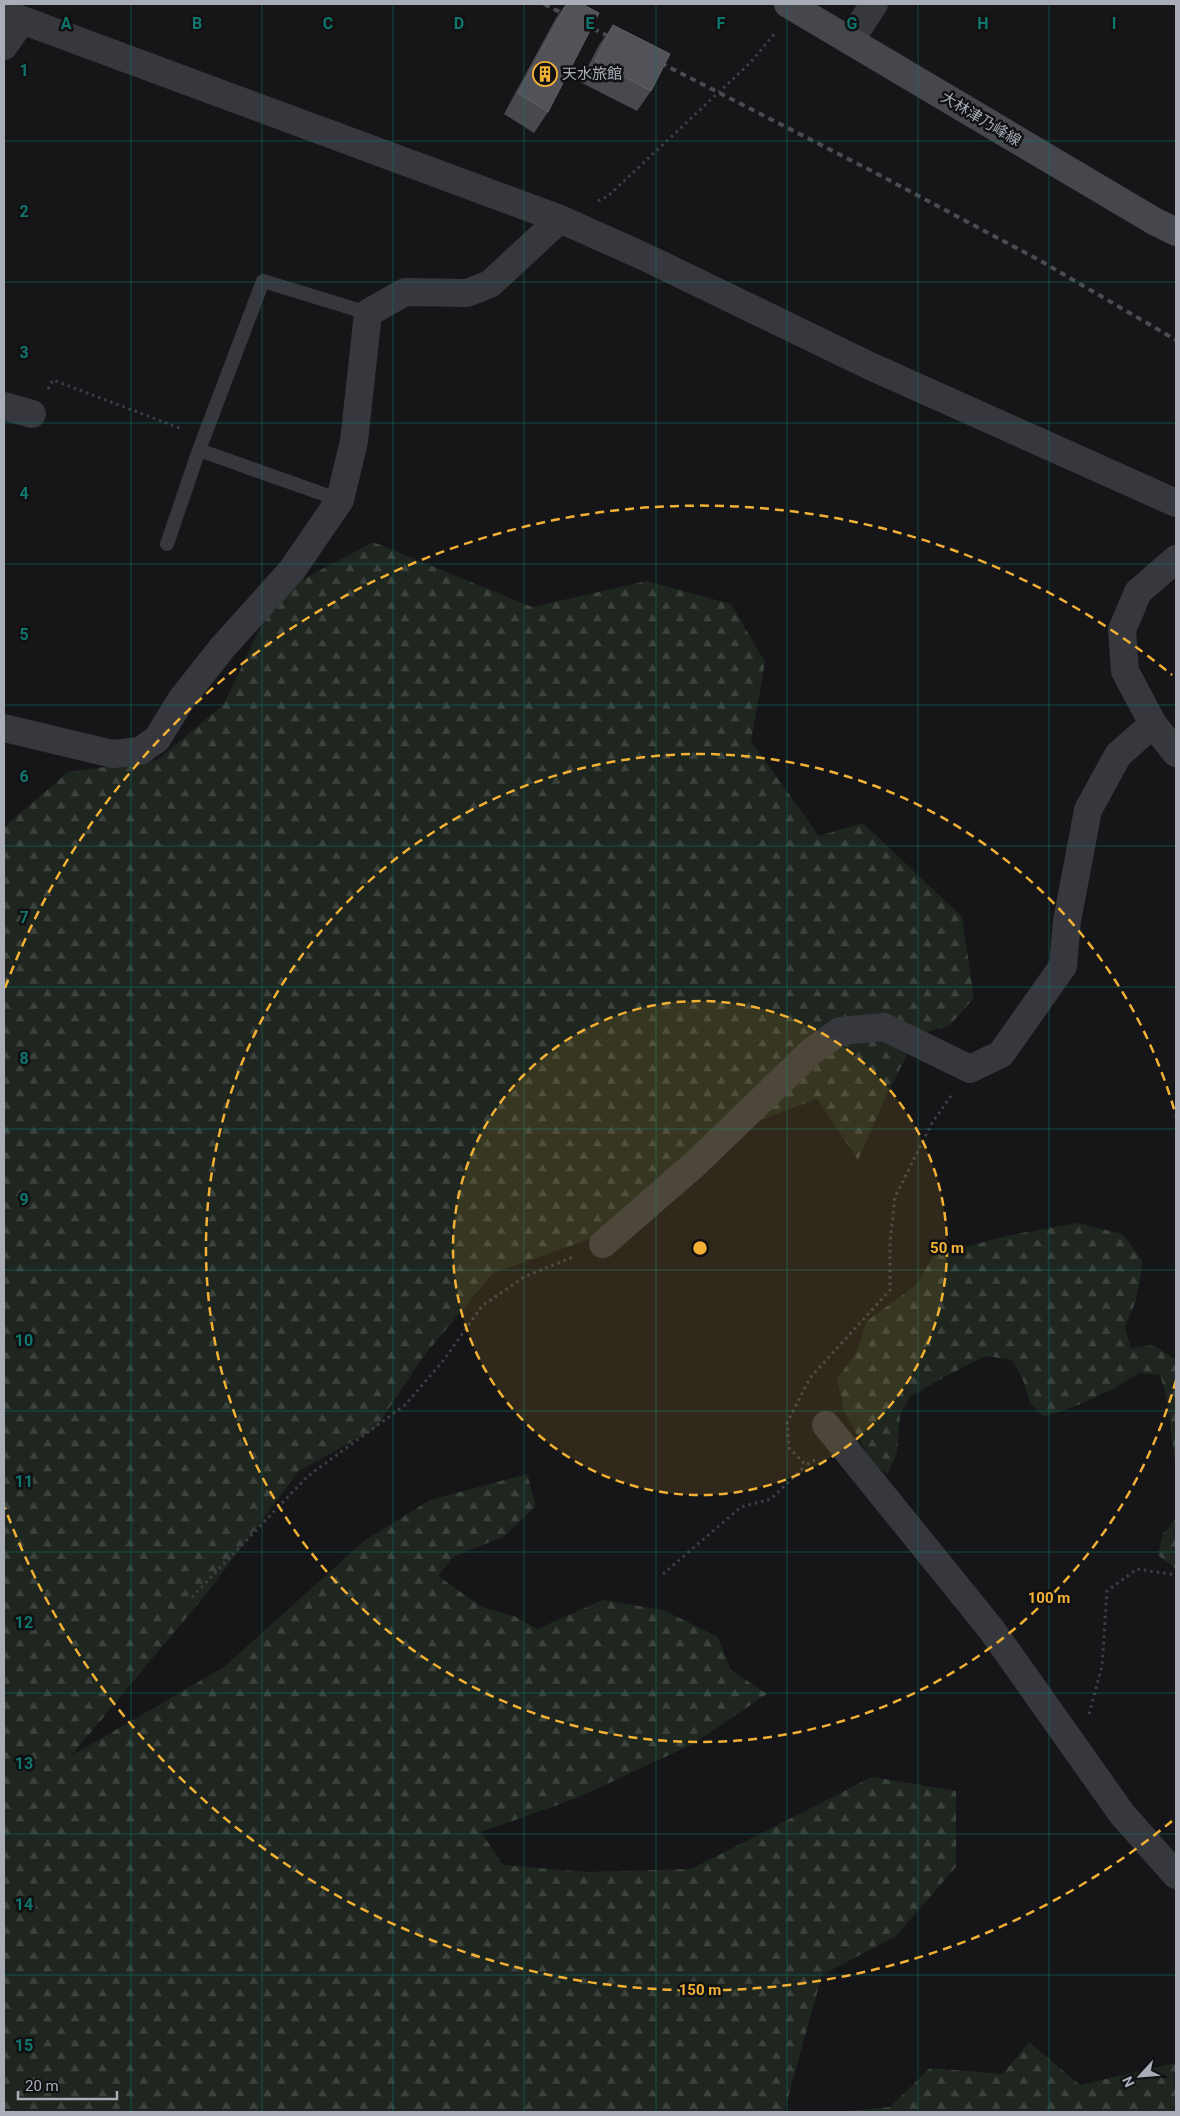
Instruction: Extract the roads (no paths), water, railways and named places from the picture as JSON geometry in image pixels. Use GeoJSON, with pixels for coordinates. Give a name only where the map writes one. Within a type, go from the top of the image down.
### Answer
{"type":"FeatureCollection","features":[{"type":"Feature","properties":{"kind":"main road","name":"大林津乃峰線"},"geometry":{"type":"LineString","coordinates":[[792,6],[1154,221],[1176,232]]}},
{"type":"Feature","properties":{"kind":"street"},"geometry":{"type":"LineString","coordinates":[[850,41],[874,4]]}},
{"type":"Feature","properties":{"kind":"street"},"geometry":{"type":"LineString","coordinates":[[4,46],[13,16],[560,220],[645,257],[870,366],[1176,503]]}},
{"type":"Feature","properties":{"kind":"street"},"geometry":{"type":"LineString","coordinates":[[4,728],[113,754],[140,751],[157,739],[181,700],[222,648],[292,570],[340,500],[354,441],[368,313],[405,292],[467,293],[490,284],[560,220]]}},
{"type":"Feature","properties":{"kind":"street"},"geometry":{"type":"LineString","coordinates":[[4,406],[32,414]]}},
{"type":"Feature","properties":{"kind":"street"},"geometry":{"type":"LineString","coordinates":[[1176,559],[1138,592],[1122,630],[1125,671],[1153,724],[1176,753]]}},
{"type":"Feature","properties":{"kind":"street"},"geometry":{"type":"LineString","coordinates":[[603,1244],[696,1162],[812,1052],[840,1031],[884,1027],[970,1069],[1001,1054],[1063,966],[1067,921],[1088,810],[1118,755],[1153,724]]}},
{"type":"Feature","properties":{"kind":"street"},"geometry":{"type":"LineString","coordinates":[[826,1425],[991,1628],[1122,1814],[1176,1875]]}},
{"type":"Feature","properties":{"kind":"lane"},"geometry":{"type":"LineString","coordinates":[[167,544],[201,443],[263,281],[368,313]]}},
{"type":"Feature","properties":{"kind":"lane"},"geometry":{"type":"LineString","coordinates":[[201,443],[340,500]]}},
{"type":"Feature","properties":{"kind":"railway"},"geometry":{"type":"LineString","coordinates":[[544,4],[618,41]]}},
{"type":"Feature","properties":{"kind":"railway"},"geometry":{"type":"LineString","coordinates":[[651,58],[870,170],[1039,260],[1176,340]]}},
{"type":"Feature","properties":{"kind":"place","name":"天水旅館"},"geometry":{"type":"Point","coordinates":[545,74]}}]}
